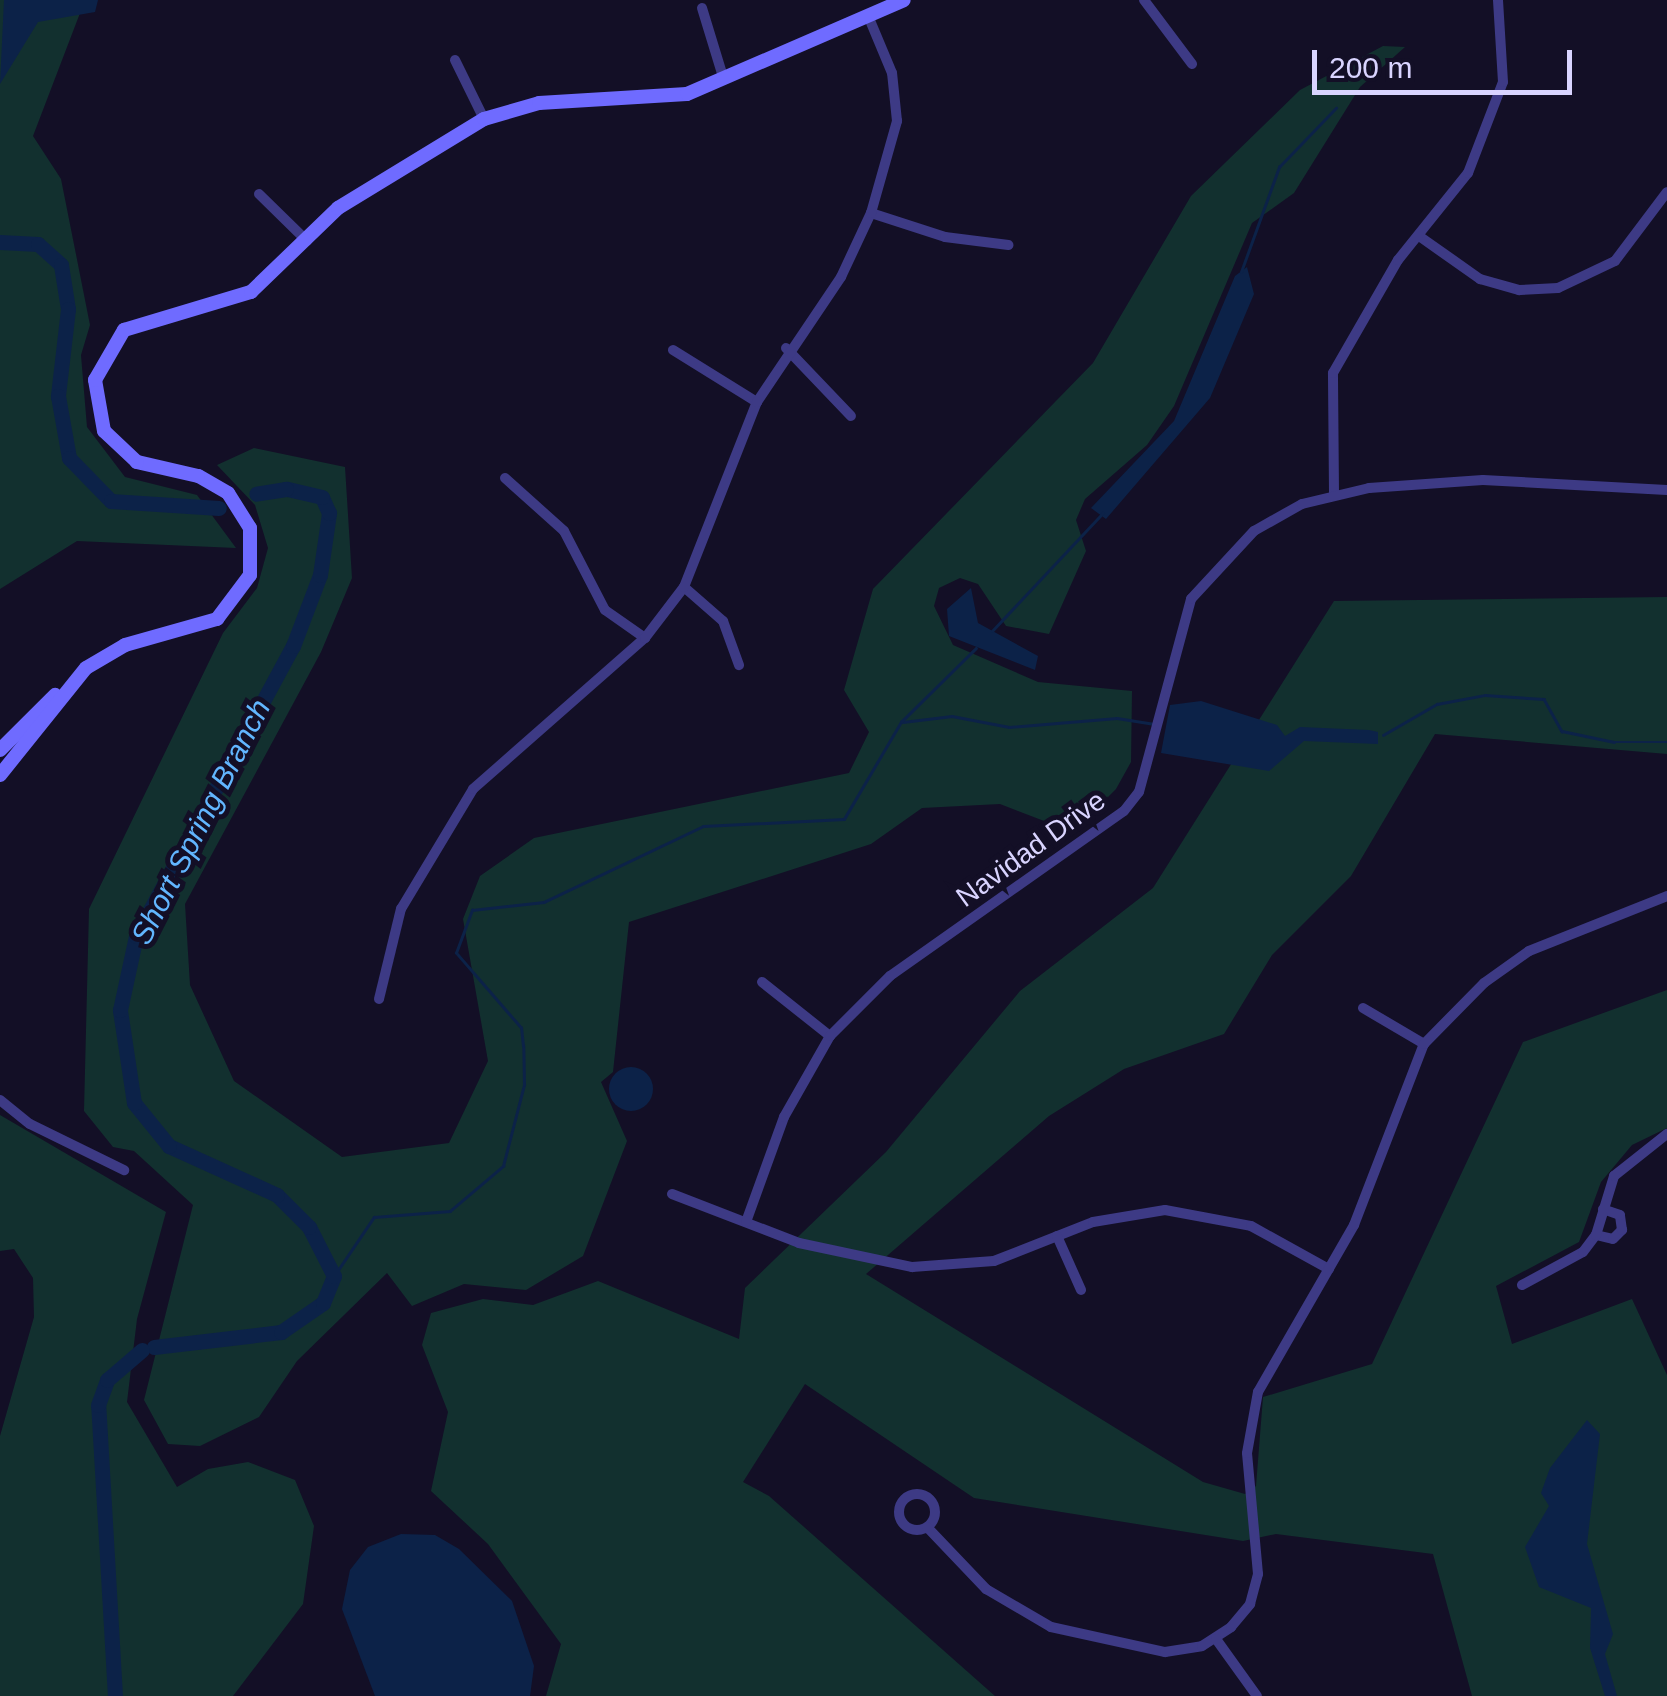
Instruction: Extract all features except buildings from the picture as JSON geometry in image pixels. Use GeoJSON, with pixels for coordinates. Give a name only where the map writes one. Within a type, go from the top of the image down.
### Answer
{"type":"FeatureCollection","features":[{"type":"Feature","properties":{"kind":"street"},"geometry":{"type":"LineString","coordinates":[[0,750],[68,686],[125,645],[218,618],[243,590],[253,560],[250,528],[228,493],[198,476],[137,462],[113,444],[97,414],[100,363],[137,322],[250,292],[366,188],[484,119],[546,102],[655,102],[724,80],[785,46],[869,18],[904,0]]}},
{"type":"Feature","properties":{"kind":"street"},"geometry":{"type":"LineString","coordinates":[[1144,0],[1192,64]]}},
{"type":"Feature","properties":{"kind":"street"},"geometry":{"type":"LineString","coordinates":[[1334,493],[1334,372],[1420,236],[1457,192],[1500,101],[1498,0]]}},
{"type":"Feature","properties":{"kind":"street"},"geometry":{"type":"LineString","coordinates":[[702,8],[724,80]]}},
{"type":"Feature","properties":{"kind":"street"},"geometry":{"type":"LineString","coordinates":[[379,999],[401,909],[472,789],[645,638],[684,587],[757,402],[786,348],[841,277],[871,212],[897,121],[892,73],[869,18]]}},
{"type":"Feature","properties":{"kind":"street"},"geometry":{"type":"LineString","coordinates":[[456,60],[484,119]]}},
{"type":"Feature","properties":{"kind":"street"},"geometry":{"type":"LineString","coordinates":[[1420,236],[1502,287],[1558,288],[1615,260],[1662,209],[1667,192]]}},
{"type":"Feature","properties":{"kind":"street"},"geometry":{"type":"LineString","coordinates":[[260,194],[307,240]]}},
{"type":"Feature","properties":{"kind":"street"},"geometry":{"type":"LineString","coordinates":[[871,212],[944,237],[1008,245]]}},
{"type":"Feature","properties":{"kind":"street"},"geometry":{"type":"LineString","coordinates":[[786,348],[850,416]]}},
{"type":"Feature","properties":{"kind":"street"},"geometry":{"type":"LineString","coordinates":[[673,350],[757,402]]}},
{"type":"Feature","properties":{"kind":"street"},"geometry":{"type":"LineString","coordinates":[[505,478],[564,532],[605,610],[645,638]]}},
{"type":"Feature","properties":{"kind":"street","name":"Navidad Drive"},"geometry":{"type":"LineString","coordinates":[[746,1222],[784,1117],[830,1036],[890,976],[1124,811],[1146,773],[1168,668],[1191,599],[1222,558],[1277,516],[1334,493],[1483,480],[1667,490]]}},
{"type":"Feature","properties":{"kind":"street"},"geometry":{"type":"LineString","coordinates":[[684,587],[723,621],[739,665]]}},
{"type":"Feature","properties":{"kind":"street"},"geometry":{"type":"LineString","coordinates":[[0,775],[68,686]]}},
{"type":"Feature","properties":{"kind":"street"},"geometry":{"type":"LineString","coordinates":[[927,1528],[975,1580],[1051,1628],[1165,1652],[1216,1639],[1245,1613],[1256,1585],[1248,1453],[1258,1392],[1360,1212],[1424,1044],[1484,983],[1529,951],[1667,896]]}},
{"type":"Feature","properties":{"kind":"street"},"geometry":{"type":"LineString","coordinates":[[762,982],[830,1036]]}},
{"type":"Feature","properties":{"kind":"street"},"geometry":{"type":"LineString","coordinates":[[1363,1008],[1424,1044]]}},
{"type":"Feature","properties":{"kind":"street"},"geometry":{"type":"LineString","coordinates":[[0,1100],[30,1124],[124,1170]]}},
{"type":"Feature","properties":{"kind":"street"},"geometry":{"type":"LineString","coordinates":[[1522,1285],[1583,1252],[1596,1235],[1619,1169],[1667,1134]]}},
{"type":"Feature","properties":{"kind":"street"},"geometry":{"type":"LineString","coordinates":[[672,1194],[746,1222],[912,1267],[994,1261],[1116,1215],[1186,1211],[1251,1226],[1329,1269]]}},
{"type":"Feature","properties":{"kind":"street"},"geometry":{"type":"LineString","coordinates":[[1596,1235],[1613,1239],[1622,1230],[1620,1216],[1603,1209]]}},
{"type":"Feature","properties":{"kind":"street"},"geometry":{"type":"LineString","coordinates":[[1057,1236],[1081,1290]]}},
{"type":"Feature","properties":{"kind":"street"},"geometry":{"type":"LineString","coordinates":[[1216,1639],[1257,1696]]}},
{"type":"Feature","properties":{"kind":"green space"},"geometry":{"type":"Polygon","coordinates":[[[0,0],[85,0],[33,136],[61,179],[90,325],[81,355],[87,427],[125,477],[197,495],[236,548],[77,541],[0,589],[0,0]]]}},
{"type":"Feature","properties":{"kind":"green space"},"geometry":{"type":"Polygon","coordinates":[[[1383,46],[1405,47],[1360,87],[1294,193],[1252,223],[1174,406],[1147,445],[1085,499],[1076,520],[1086,551],[1049,634],[1006,626],[978,584],[960,578],[939,588],[934,606],[953,645],[1038,682],[1132,691],[1131,762],[1116,789],[1090,815],[1052,824],[1000,804],[922,808],[871,844],[629,922],[613,1072],[601,1082],[627,1141],[583,1256],[526,1290],[464,1284],[412,1306],[387,1273],[297,1361],[259,1417],[200,1446],[168,1444],[144,1400],[193,1205],[134,1151],[113,1147],[84,1111],[89,909],[223,633],[257,588],[268,548],[255,505],[217,465],[254,448],[345,467],[352,578],[321,652],[185,904],[190,985],[234,1081],[342,1157],[449,1143],[488,1061],[463,919],[480,876],[534,838],[849,773],[869,732],[844,690],[873,589],[1093,363],[1191,196],[1300,90],[1383,46]]]}},
{"type":"Feature","properties":{"kind":"green space"},"geometry":{"type":"Polygon","coordinates":[[[1667,597],[1667,754],[1435,734],[1351,876],[1272,955],[1224,1034],[1124,1069],[1049,1116],[866,1274],[1203,1482],[1245,1494],[1256,1486],[1263,1397],[1372,1364],[1523,1042],[1667,990],[1667,1128],[1632,1145],[1601,1182],[1579,1242],[1496,1286],[1512,1344],[1632,1299],[1667,1375],[1667,1696],[1472,1696],[1433,1554],[1276,1534],[1243,1541],[974,1498],[805,1384],[743,1482],[769,1496],[995,1696],[546,1696],[561,1644],[488,1544],[431,1491],[448,1412],[422,1345],[431,1313],[483,1299],[533,1305],[598,1281],[739,1339],[745,1288],[886,1152],[1020,991],[1153,888],[1334,601],[1667,597]]]}},
{"type":"Feature","properties":{"kind":"green space"},"geometry":{"type":"Polygon","coordinates":[[[0,1115],[166,1212],[137,1319],[127,1402],[177,1487],[208,1469],[248,1462],[295,1480],[314,1526],[303,1604],[233,1696],[0,1696],[0,1436],[34,1317],[33,1278],[14,1249],[0,1251],[0,1115]]]}},
{"type":"Feature","properties":{"kind":"water"},"geometry":{"type":"Polygon","coordinates":[[[4,0],[98,0],[95,12],[38,22],[0,84],[4,0]]]}},
{"type":"Feature","properties":{"kind":"water"},"geometry":{"type":"Polygon","coordinates":[[[1247,267],[1254,294],[1210,398],[1106,519],[1091,508],[1174,421],[1235,276],[1247,267]]]}},
{"type":"Feature","properties":{"kind":"water"},"geometry":{"type":"Polygon","coordinates":[[[971,588],[978,623],[1038,656],[1035,670],[949,636],[947,609],[971,588]]]}},
{"type":"Feature","properties":{"kind":"water"},"geometry":{"type":"Polygon","coordinates":[[[1201,701],[1277,725],[1285,736],[1300,727],[1369,730],[1378,732],[1378,744],[1304,741],[1269,771],[1161,753],[1170,705],[1201,701]]]}},
{"type":"Feature","properties":{"kind":"water"},"geometry":{"type":"Polygon","coordinates":[[[631,1067],[646,1074],[653,1089],[646,1104],[631,1111],[616,1104],[609,1089],[616,1074],[631,1067]]]}},
{"type":"Feature","properties":{"kind":"water"},"geometry":{"type":"Polygon","coordinates":[[[1587,1420],[1600,1434],[1587,1544],[1613,1634],[1605,1654],[1617,1696],[1605,1696],[1590,1648],[1591,1608],[1539,1587],[1525,1547],[1549,1506],[1541,1493],[1550,1468],[1587,1420]]]}},
{"type":"Feature","properties":{"kind":"water"},"geometry":{"type":"Polygon","coordinates":[[[401,1534],[435,1535],[459,1549],[512,1601],[534,1666],[530,1696],[375,1696],[342,1609],[350,1570],[368,1547],[401,1534]]]}},
{"type":"Feature","properties":{"kind":"waterway"},"geometry":{"type":"LineString","coordinates":[[1241,272],[1279,167],[1336,108]]}},
{"type":"Feature","properties":{"kind":"waterway","name":"Short Spring Branch"},"geometry":{"type":"LineString","coordinates":[[0,242],[38,244],[61,265],[68,309],[58,396],[69,458],[111,501],[219,508]]}},
{"type":"Feature","properties":{"kind":"waterway","name":"Short Spring Branch"},"geometry":{"type":"LineString","coordinates":[[154,1347],[281,1332],[323,1303],[334,1276],[309,1227],[277,1195],[169,1146],[134,1103],[120,1010],[136,936],[293,646],[320,575],[329,513],[322,497],[286,489],[256,494]]}},
{"type":"Feature","properties":{"kind":"waterway"},"geometry":{"type":"LineString","coordinates":[[992,631],[1103,513]]}},
{"type":"Feature","properties":{"kind":"waterway"},"geometry":{"type":"LineString","coordinates":[[334,1276],[374,1217],[450,1211],[503,1166],[524,1085],[521,1028],[456,953],[472,910],[544,902],[703,826],[844,819],[901,722],[976,648]]}},
{"type":"Feature","properties":{"kind":"waterway"},"geometry":{"type":"LineString","coordinates":[[1383,735],[1437,704],[1485,695],[1544,699],[1562,731],[1614,742],[1667,742]]}},
{"type":"Feature","properties":{"kind":"waterway"},"geometry":{"type":"LineString","coordinates":[[903,722],[952,716],[1009,727],[1117,718],[1153,724]]}},
{"type":"Feature","properties":{"kind":"waterway","name":"Short Spring Branch"},"geometry":{"type":"LineString","coordinates":[[115,1696],[98,1405],[107,1380],[142,1350]]}}]}
